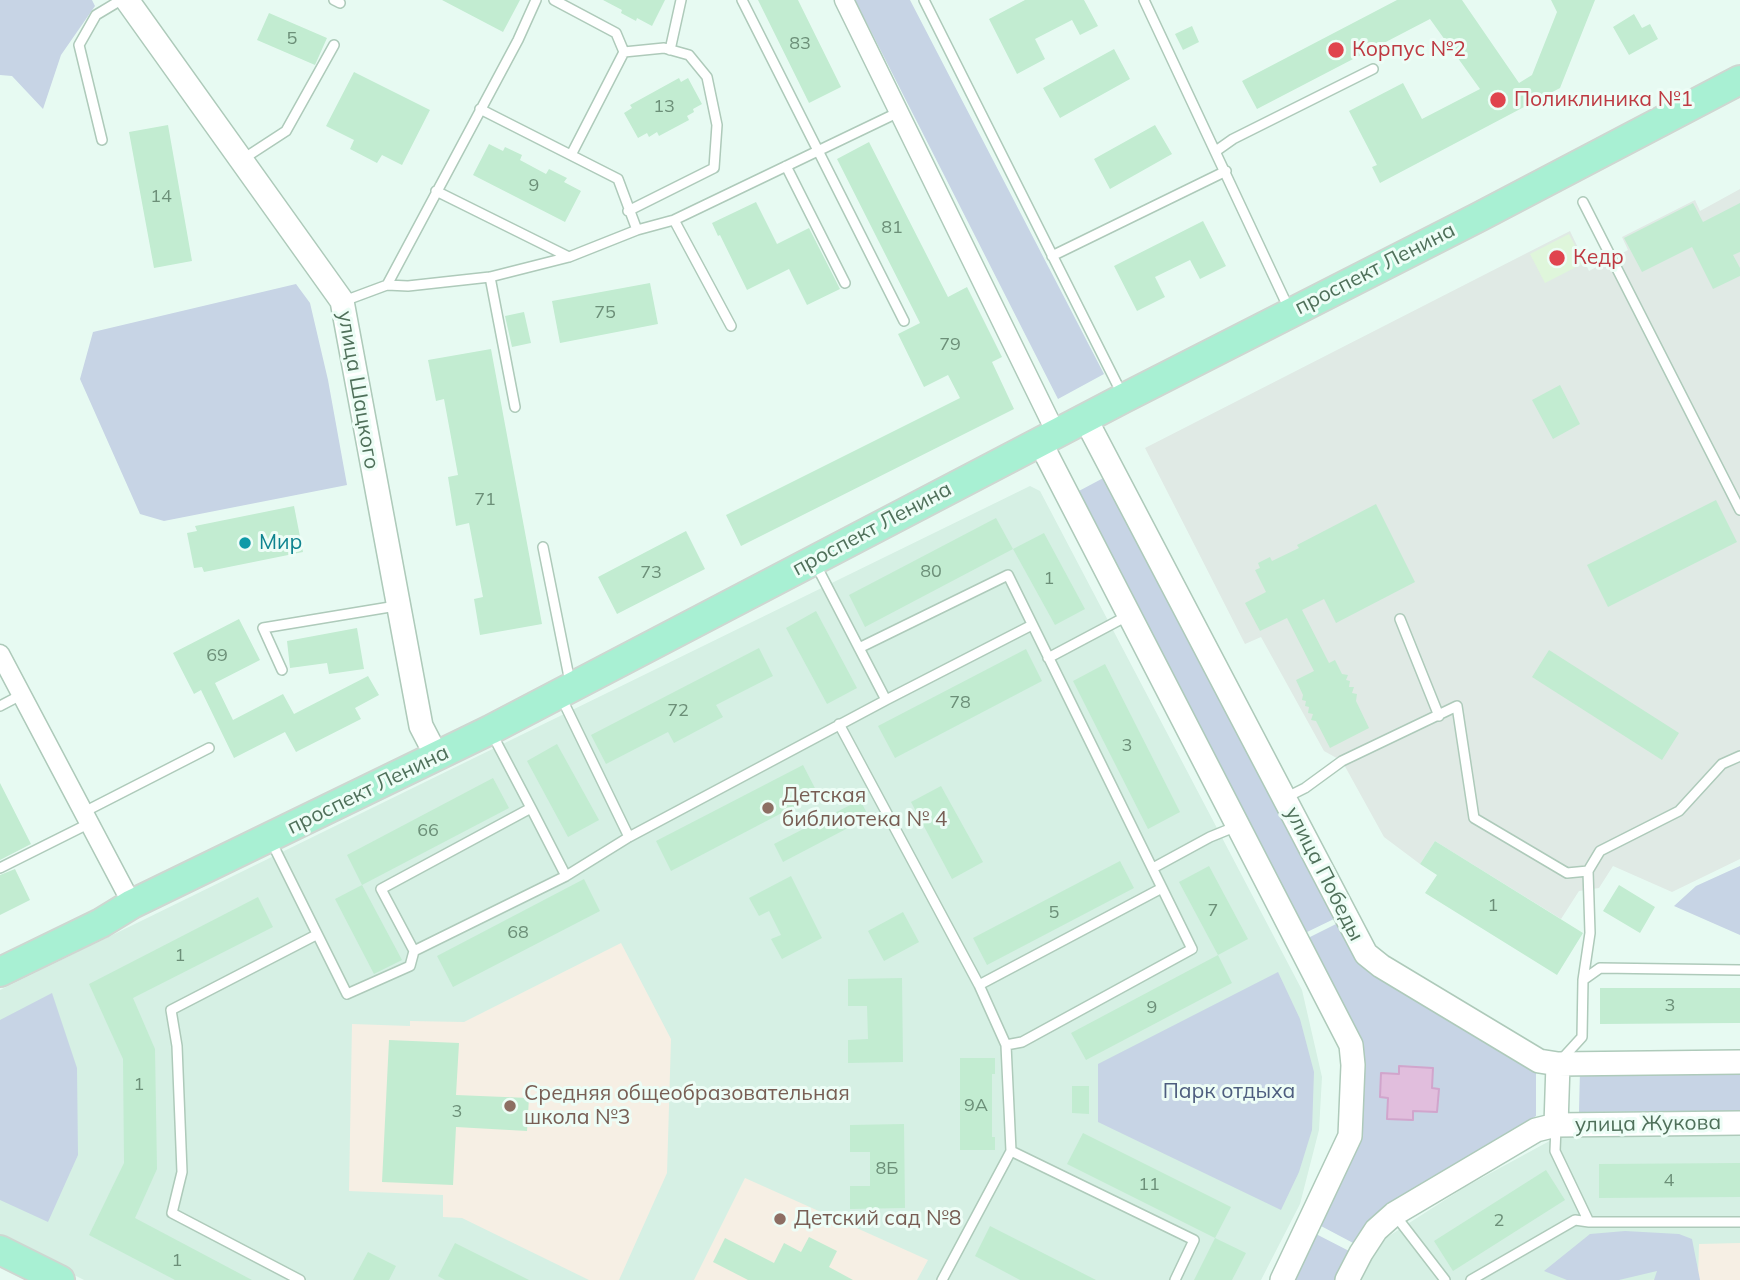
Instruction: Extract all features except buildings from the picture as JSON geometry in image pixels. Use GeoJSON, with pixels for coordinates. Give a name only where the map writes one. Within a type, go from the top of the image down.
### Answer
{"type":"FeatureCollection","features":[{"type":"Feature","properties":{"kind":"main road","name":"проспект Ленина"},"geometry":{"type":"LineString","coordinates":[[0,972],[101,923],[132,904],[490,730],[1048,437],[1740,80]]}},
{"type":"Feature","properties":{"kind":"main road"},"geometry":{"type":"LineString","coordinates":[[0,1250],[60,1280]]}},
{"type":"Feature","properties":{"kind":"street","name":"улица Шацкого"},"geometry":{"type":"LineString","coordinates":[[127,0],[342,301],[421,726],[437,757]]}},
{"type":"Feature","properties":{"kind":"street"},"geometry":{"type":"LineString","coordinates":[[845,0],[1131,614],[1351,1045],[1353,1065],[1350,1136],[1282,1280]]}},
{"type":"Feature","properties":{"kind":"street","name":"улица Победы"},"geometry":{"type":"LineString","coordinates":[[1085,418],[1366,954],[1381,966],[1539,1061],[1558,1064]]}},
{"type":"Feature","properties":{"kind":"street"},"geometry":{"type":"LineString","coordinates":[[0,654],[132,904]]}},
{"type":"Feature","properties":{"kind":"street"},"geometry":{"type":"LineString","coordinates":[[1347,1280],[1376,1230],[1394,1214],[1536,1130],[1556,1125],[1558,1064],[1740,1062]]}},
{"type":"Feature","properties":{"kind":"street","name":"улица Жукова"},"geometry":{"type":"LineString","coordinates":[[1556,1125],[1740,1123]]}},
{"type":"Feature","properties":{"kind":"lane"},"geometry":{"type":"LineString","coordinates":[[102,141],[79,45],[96,15],[121,0]]}},
{"type":"Feature","properties":{"kind":"lane"},"geometry":{"type":"LineString","coordinates":[[387,285],[480,109],[493,79],[537,0]]}},
{"type":"Feature","properties":{"kind":"lane"},"geometry":{"type":"LineString","coordinates":[[554,0],[616,33],[624,52]]}},
{"type":"Feature","properties":{"kind":"lane"},"geometry":{"type":"LineString","coordinates":[[670,50],[681,0]]}},
{"type":"Feature","properties":{"kind":"lane"},"geometry":{"type":"LineString","coordinates":[[742,0],[904,321]]}},
{"type":"Feature","properties":{"kind":"lane"},"geometry":{"type":"LineString","coordinates":[[924,0],[1124,398]]}},
{"type":"Feature","properties":{"kind":"lane"},"geometry":{"type":"LineString","coordinates":[[1144,0],[1290,312]]}},
{"type":"Feature","properties":{"kind":"lane"},"geometry":{"type":"LineString","coordinates":[[242,160],[286,131],[334,46]]}},
{"type":"Feature","properties":{"kind":"lane"},"geometry":{"type":"LineString","coordinates":[[624,52],[670,50],[689,55],[707,76],[717,125],[714,168],[628,211]]}},
{"type":"Feature","properties":{"kind":"lane"},"geometry":{"type":"LineString","coordinates":[[570,155],[624,52]]}},
{"type":"Feature","properties":{"kind":"lane"},"geometry":{"type":"LineString","coordinates":[[1216,151],[1233,139],[1373,69]]}},
{"type":"Feature","properties":{"kind":"lane"},"geometry":{"type":"LineString","coordinates":[[480,109],[618,179],[637,230]]}},
{"type":"Feature","properties":{"kind":"lane"},"geometry":{"type":"LineString","coordinates":[[342,301],[387,285],[408,286],[490,277],[569,257],[637,230],[674,220],[899,112]]}},
{"type":"Feature","properties":{"kind":"lane"},"geometry":{"type":"LineString","coordinates":[[786,166],[845,283]]}},
{"type":"Feature","properties":{"kind":"lane"},"geometry":{"type":"LineString","coordinates":[[1052,256],[1226,171]]}},
{"type":"Feature","properties":{"kind":"lane"},"geometry":{"type":"LineString","coordinates":[[436,191],[569,257]]}},
{"type":"Feature","properties":{"kind":"lane"},"geometry":{"type":"LineString","coordinates":[[1583,202],[1740,510]]}},
{"type":"Feature","properties":{"kind":"lane"},"geometry":{"type":"LineString","coordinates":[[674,220],[731,326]]}},
{"type":"Feature","properties":{"kind":"lane"},"geometry":{"type":"LineString","coordinates":[[490,277],[515,407]]}},
{"type":"Feature","properties":{"kind":"lane"},"geometry":{"type":"LineString","coordinates":[[543,547],[572,723],[629,836]]}},
{"type":"Feature","properties":{"kind":"lane"},"geometry":{"type":"LineString","coordinates":[[814,560],[886,700]]}},
{"type":"Feature","properties":{"kind":"lane"},"geometry":{"type":"LineString","coordinates":[[859,648],[1008,575],[1192,949],[1022,1042],[1006,1045]]}},
{"type":"Feature","properties":{"kind":"lane"},"geometry":{"type":"LineString","coordinates":[[282,670],[263,628],[398,606]]}},
{"type":"Feature","properties":{"kind":"lane"},"geometry":{"type":"LineString","coordinates":[[1048,658],[1131,614]]}},
{"type":"Feature","properties":{"kind":"lane"},"geometry":{"type":"LineString","coordinates":[[1400,620],[1439,716]]}},
{"type":"Feature","properties":{"kind":"lane"},"geometry":{"type":"LineString","coordinates":[[414,951],[566,876],[629,836],[1032,625]]}},
{"type":"Feature","properties":{"kind":"lane"},"geometry":{"type":"LineString","coordinates":[[0,706],[21,695]]}},
{"type":"Feature","properties":{"kind":"lane"},"geometry":{"type":"LineString","coordinates":[[1285,798],[1305,788],[1342,761],[1457,706],[1474,818],[1567,873],[1588,871]]}},
{"type":"Feature","properties":{"kind":"lane"},"geometry":{"type":"LineString","coordinates":[[839,724],[979,985],[1006,1045],[1010,1151],[942,1280]]}},
{"type":"Feature","properties":{"kind":"lane"},"geometry":{"type":"LineString","coordinates":[[490,730],[566,876]]}},
{"type":"Feature","properties":{"kind":"lane"},"geometry":{"type":"LineString","coordinates":[[0,869],[209,748]]}},
{"type":"Feature","properties":{"kind":"lane"},"geometry":{"type":"LineString","coordinates":[[1558,1064],[1582,1037],[1583,980],[1590,933],[1588,871],[1600,851],[1679,811],[1722,764],[1740,756]]}},
{"type":"Feature","properties":{"kind":"lane"},"geometry":{"type":"LineString","coordinates":[[269,838],[347,994],[410,966],[414,951],[381,889],[531,808]]}},
{"type":"Feature","properties":{"kind":"lane"},"geometry":{"type":"LineString","coordinates":[[1153,868],[1210,837],[1239,825]]}},
{"type":"Feature","properties":{"kind":"lane"},"geometry":{"type":"LineString","coordinates":[[979,985],[1162,888]]}},
{"type":"Feature","properties":{"kind":"lane"},"geometry":{"type":"LineString","coordinates":[[300,1280],[172,1213],[182,1172],[177,1046],[171,1010],[316,935]]}},
{"type":"Feature","properties":{"kind":"lane"},"geometry":{"type":"LineString","coordinates":[[1583,980],[1600,968],[1740,970]]}},
{"type":"Feature","properties":{"kind":"lane"},"geometry":{"type":"LineString","coordinates":[[1556,1125],[1555,1151],[1589,1222]]}},
{"type":"Feature","properties":{"kind":"lane"},"geometry":{"type":"LineString","coordinates":[[1010,1151],[1194,1240],[1175,1280]]}},
{"type":"Feature","properties":{"kind":"lane"},"geometry":{"type":"LineString","coordinates":[[1394,1214],[1445,1280]]}},
{"type":"Feature","properties":{"kind":"lane"},"geometry":{"type":"LineString","coordinates":[[1471,1280],[1575,1220],[1740,1223]]}},
{"type":"Feature","properties":{"kind":"shaded area"},"geometry":{"type":"Polygon","coordinates":[[[1740,189],[1740,859],[1672,892],[1613,866],[1599,888],[1579,891],[1561,919],[1435,841],[1420,864],[1384,837],[1342,761],[1324,751],[1261,637],[1245,644],[1145,448],[1570,231],[1589,271],[1628,250],[1622,237],[1695,200],[1700,211],[1740,189]]]}},
{"type":"Feature","properties":{"kind":"shaded area","name":"Кедр"},"geometry":{"type":"Polygon","coordinates":[[[1569,234],[1584,263],[1545,283],[1530,254],[1569,234]]]}},
{"type":"Feature","properties":{"kind":"shaded area"},"geometry":{"type":"Polygon","coordinates":[[[1030,486],[1040,491],[1302,990],[1322,1077],[1319,1130],[1300,1204],[1261,1280],[84,1280],[0,1238],[0,990],[1030,486]]]}},
{"type":"Feature","properties":{"kind":"shaded area","name":"Средняя общеобразовательная школа №3"},"geometry":{"type":"Polygon","coordinates":[[[621,943],[671,1039],[667,1173],[619,1280],[589,1280],[462,1218],[443,1217],[443,1195],[349,1191],[352,1024],[410,1026],[410,1021],[464,1022],[621,943]]]}},
{"type":"Feature","properties":{"kind":"shaded area"},"geometry":{"type":"Polygon","coordinates":[[[1399,1066],[1433,1068],[1432,1088],[1439,1089],[1437,1112],[1413,1111],[1413,1120],[1387,1119],[1388,1098],[1380,1097],[1381,1073],[1399,1074],[1399,1066]]]}},
{"type":"Feature","properties":{"kind":"shaded area"},"geometry":{"type":"Polygon","coordinates":[[[1740,1135],[1740,1280],[1357,1280],[1375,1245],[1465,1187],[1555,1138],[1740,1135]]]}},
{"type":"Feature","properties":{"kind":"shaded area","name":"Детский сад №8"},"geometry":{"type":"Polygon","coordinates":[[[745,1178],[928,1260],[917,1280],[694,1280],[745,1178]]]}},
{"type":"Feature","properties":{"kind":"shaded area"},"geometry":{"type":"Polygon","coordinates":[[[1740,1243],[1740,1280],[1645,1280],[1698,1279],[1699,1244],[1740,1243]]]}},
{"type":"Feature","properties":{"kind":"green space"},"geometry":{"type":"Polygon","coordinates":[[[0,0],[92,0],[95,6],[61,55],[43,109],[12,76],[0,75],[0,0]]]}},
{"type":"Feature","properties":{"kind":"green space"},"geometry":{"type":"Polygon","coordinates":[[[855,0],[910,0],[1104,374],[1058,399],[855,0]]]}},
{"type":"Feature","properties":{"kind":"green space"},"geometry":{"type":"Polygon","coordinates":[[[296,284],[310,303],[328,380],[347,485],[164,521],[140,514],[80,379],[93,332],[296,284]]]}},
{"type":"Feature","properties":{"kind":"green space"},"geometry":{"type":"Polygon","coordinates":[[[1109,475],[1336,918],[1305,933],[1077,492],[1109,475]]]}},
{"type":"Feature","properties":{"kind":"green space"},"geometry":{"type":"Polygon","coordinates":[[[1740,866],[1740,935],[1674,906],[1696,886],[1740,866]]]}},
{"type":"Feature","properties":{"kind":"green space"},"geometry":{"type":"Polygon","coordinates":[[[1338,923],[1536,1071],[1536,1116],[1372,1220],[1355,1244],[1321,1226],[1362,1134],[1360,1049],[1304,940],[1338,923]]]}},
{"type":"Feature","properties":{"kind":"green space","name":"Парк отдыха"},"geometry":{"type":"Polygon","coordinates":[[[1278,972],[1300,1019],[1314,1072],[1312,1130],[1299,1172],[1281,1210],[1098,1122],[1098,1064],[1278,972]]]}},
{"type":"Feature","properties":{"kind":"green space"},"geometry":{"type":"Polygon","coordinates":[[[52,993],[77,1068],[78,1155],[48,1222],[0,1200],[0,1020],[52,993]]]}},
{"type":"Feature","properties":{"kind":"green space"},"geometry":{"type":"Polygon","coordinates":[[[1740,1068],[1740,1111],[1579,1112],[1580,1069],[1740,1068]]]}},
{"type":"Feature","properties":{"kind":"green space"},"geometry":{"type":"Polygon","coordinates":[[[1625,1231],[1679,1234],[1692,1239],[1700,1280],[1654,1280],[1657,1271],[1619,1280],[1567,1280],[1544,1271],[1590,1234],[1625,1231]]]}},
{"type":"Feature","properties":{"kind":"green space"},"geometry":{"type":"Polygon","coordinates":[[[1316,1234],[1351,1252],[1337,1280],[1293,1280],[1316,1234]]]}},
{"type":"Feature","properties":{"kind":"place","name":"Корпус №2"},"geometry":{"type":"Point","coordinates":[1336,50]}},
{"type":"Feature","properties":{"kind":"place","name":"Поликлиника №1"},"geometry":{"type":"Point","coordinates":[1498,100]}},
{"type":"Feature","properties":{"kind":"place","name":"Кедр"},"geometry":{"type":"Point","coordinates":[1557,258]}},
{"type":"Feature","properties":{"kind":"place","name":"Мир"},"geometry":{"type":"Point","coordinates":[245,543]}},
{"type":"Feature","properties":{"kind":"place","name":"Детская библиотека № 4"},"geometry":{"type":"Point","coordinates":[768,808]}},
{"type":"Feature","properties":{"kind":"place","name":"Средняя общеобразовательная школа №3"},"geometry":{"type":"Point","coordinates":[510,1106]}},
{"type":"Feature","properties":{"kind":"place","name":"Детский сад №8"},"geometry":{"type":"Point","coordinates":[780,1219]}}]}
